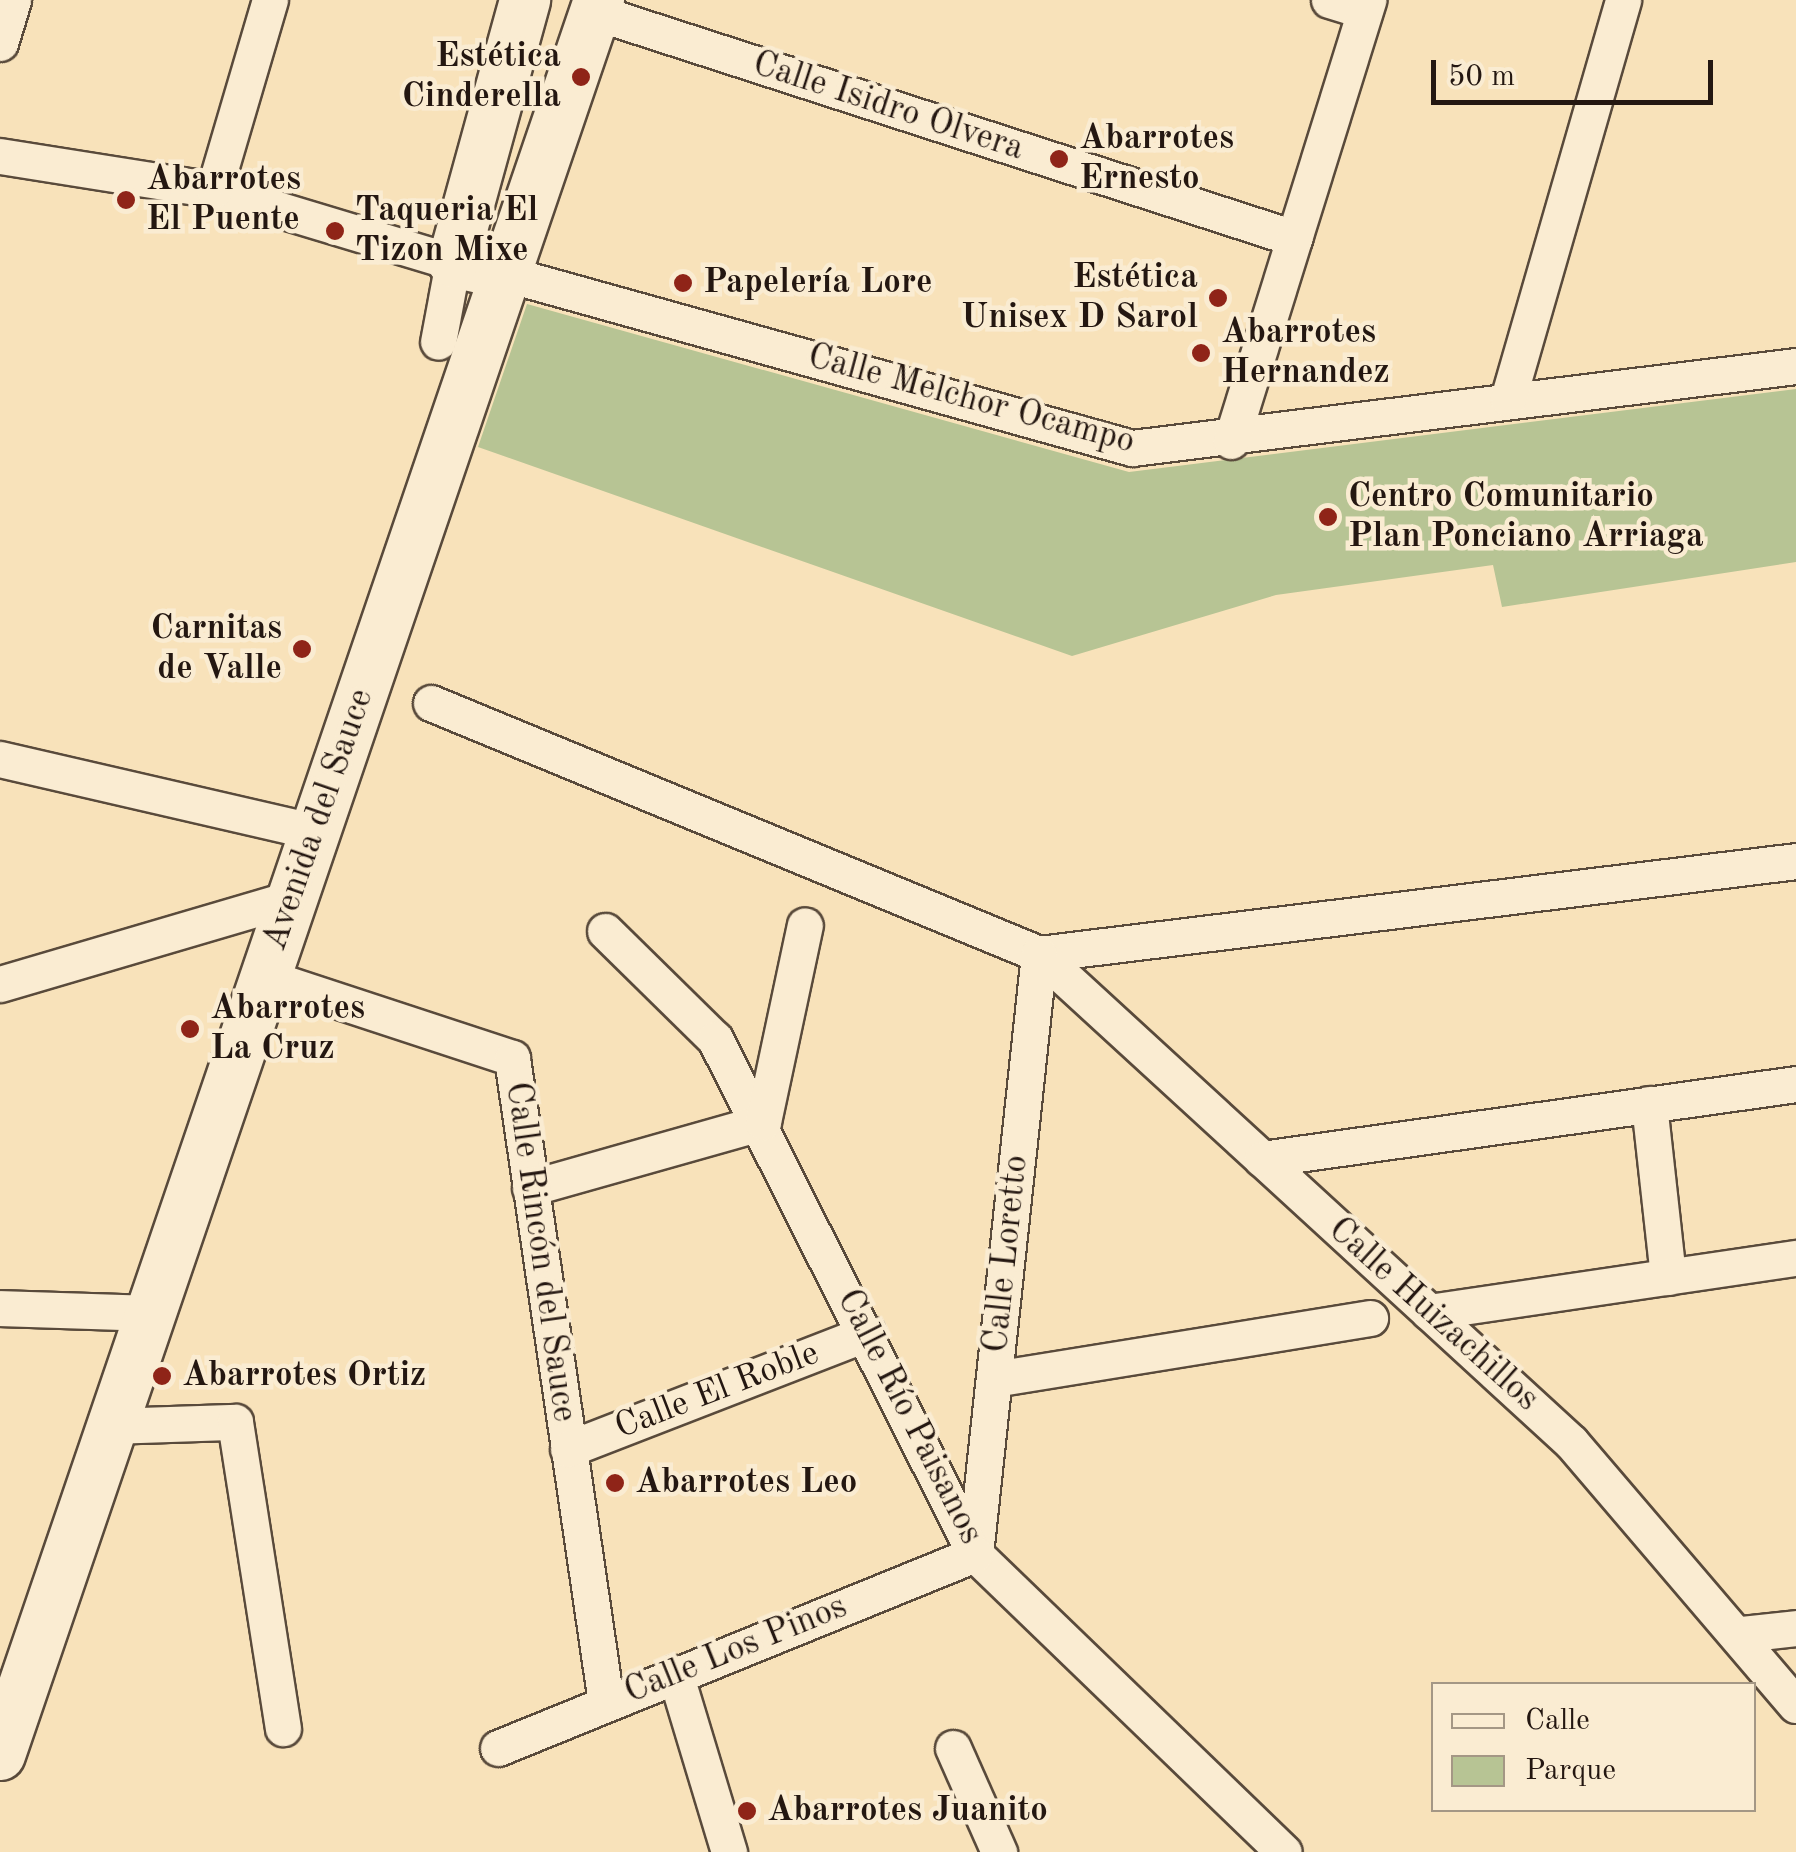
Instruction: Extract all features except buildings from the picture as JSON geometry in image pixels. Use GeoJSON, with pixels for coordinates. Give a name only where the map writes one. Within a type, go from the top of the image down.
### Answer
{"type":"FeatureCollection","features":[{"type":"Feature","properties":{"kind":"main road"},"geometry":{"type":"LineString","coordinates":[[452,262],[525,0]]}},
{"type":"Feature","properties":{"kind":"main road","name":"Avenida del Sauce"},"geometry":{"type":"LineString","coordinates":[[0,1754],[597,6]]}},
{"type":"Feature","properties":{"kind":"main road","name":"Calle Melchor Ocampo"},"geometry":{"type":"LineString","coordinates":[[452,262],[507,274]]}},
{"type":"Feature","properties":{"kind":"street"},"geometry":{"type":"LineString","coordinates":[[0,43],[13,0]]}},
{"type":"Feature","properties":{"kind":"street"},"geometry":{"type":"LineString","coordinates":[[214,190],[270,0]]}},
{"type":"Feature","properties":{"kind":"street"},"geometry":{"type":"LineString","coordinates":[[1231,441],[1366,6],[1330,0]]}},
{"type":"Feature","properties":{"kind":"street"},"geometry":{"type":"LineString","coordinates":[[1508,398],[1622,0]]}},
{"type":"Feature","properties":{"kind":"street","name":"Calle Isidro Olvera"},"geometry":{"type":"LineString","coordinates":[[597,6],[1294,238]]}},
{"type":"Feature","properties":{"kind":"street"},"geometry":{"type":"LineString","coordinates":[[0,156],[214,190],[452,262],[438,342]]}},
{"type":"Feature","properties":{"kind":"street","name":"Calle Melchor Ocampo"},"geometry":{"type":"LineString","coordinates":[[507,274],[1132,448],[1231,441],[1508,398],[1794,360]]}},
{"type":"Feature","properties":{"kind":"street"},"geometry":{"type":"LineString","coordinates":[[431,703],[1039,954],[1796,861]]}},
{"type":"Feature","properties":{"kind":"street"},"geometry":{"type":"LineString","coordinates":[[0,759],[315,832]]}},
{"type":"Feature","properties":{"kind":"street"},"geometry":{"type":"LineString","coordinates":[[0,984],[292,898]]}},
{"type":"Feature","properties":{"kind":"street"},"geometry":{"type":"LineString","coordinates":[[530,1188],[763,1122],[805,926]]}},
{"type":"Feature","properties":{"kind":"street","name":"Calle Río Paisanos"},"geometry":{"type":"LineString","coordinates":[[605,931],[715,1039],[763,1122],[975,1554],[1271,1845]]}},
{"type":"Feature","properties":{"kind":"street","name":"Calle Huizachillos"},"geometry":{"type":"LineString","coordinates":[[1039,954],[1571,1442],[1742,1634],[1796,1705]]}},
{"type":"Feature","properties":{"kind":"street","name":"Calle Loretto"},"geometry":{"type":"LineString","coordinates":[[975,1554],[1039,954]]}},
{"type":"Feature","properties":{"kind":"street","name":"Calle Rincón del Sauce"},"geometry":{"type":"LineString","coordinates":[[266,977],[512,1058],[606,1702]]}},
{"type":"Feature","properties":{"kind":"street"},"geometry":{"type":"LineString","coordinates":[[1262,1158],[1796,1084]]}},
{"type":"Feature","properties":{"kind":"street"},"geometry":{"type":"LineString","coordinates":[[1649,1104],[1668,1277]]}},
{"type":"Feature","properties":{"kind":"street"},"geometry":{"type":"LineString","coordinates":[[1429,1312],[1796,1258]]}},
{"type":"Feature","properties":{"kind":"street"},"geometry":{"type":"LineString","coordinates":[[0,1308],[151,1313]]}},
{"type":"Feature","properties":{"kind":"street"},"geometry":{"type":"LineString","coordinates":[[994,1379],[1370,1318]]}},
{"type":"Feature","properties":{"kind":"street","name":"Calle El Roble"},"geometry":{"type":"LineString","coordinates":[[568,1449],[867,1334]]}},
{"type":"Feature","properties":{"kind":"street"},"geometry":{"type":"LineString","coordinates":[[112,1426],[235,1422],[283,1728]]}},
{"type":"Feature","properties":{"kind":"street","name":"Calle Los Pinos"},"geometry":{"type":"LineString","coordinates":[[498,1748],[975,1554]]}},
{"type":"Feature","properties":{"kind":"street"},"geometry":{"type":"LineString","coordinates":[[1742,1634],[1796,1628]]}},
{"type":"Feature","properties":{"kind":"street"},"geometry":{"type":"LineString","coordinates":[[675,1673],[728,1852]]}},
{"type":"Feature","properties":{"kind":"street"},"geometry":{"type":"LineString","coordinates":[[953,1748],[999,1852]]}},
{"type":"Feature","properties":{"kind":"green space","name":"Centro Comunitario Plan Ponciano Arriaga"},"geometry":{"type":"Polygon","coordinates":[[[527,304],[1129,472],[1796,389],[1796,562],[1502,607],[1493,565],[1276,595],[1072,656],[478,447],[527,304]]]}},
{"type":"Feature","properties":{"kind":"place","name":"Estética Cinderella"},"geometry":{"type":"Point","coordinates":[581,77]}},
{"type":"Feature","properties":{"kind":"place","name":"Abarrotes Ernesto"},"geometry":{"type":"Point","coordinates":[1059,159]}},
{"type":"Feature","properties":{"kind":"place","name":"Abarrotes El Puente"},"geometry":{"type":"Point","coordinates":[126,200]}},
{"type":"Feature","properties":{"kind":"place","name":"Taqueria El Tizon Mixe"},"geometry":{"type":"Point","coordinates":[335,231]}},
{"type":"Feature","properties":{"kind":"place","name":"Papelería Lore"},"geometry":{"type":"Point","coordinates":[683,283]}},
{"type":"Feature","properties":{"kind":"place","name":"Estética Unisex D Sarol"},"geometry":{"type":"Point","coordinates":[1218,298]}},
{"type":"Feature","properties":{"kind":"place","name":"Abarrotes Hernandez"},"geometry":{"type":"Point","coordinates":[1201,353]}},
{"type":"Feature","properties":{"kind":"place","name":"Centro Comunitario Plan Ponciano Arriaga"},"geometry":{"type":"Point","coordinates":[1328,517]}},
{"type":"Feature","properties":{"kind":"place","name":"Carnitas de Valle"},"geometry":{"type":"Point","coordinates":[302,649]}},
{"type":"Feature","properties":{"kind":"place","name":"Abarrotes La Cruz"},"geometry":{"type":"Point","coordinates":[190,1029]}},
{"type":"Feature","properties":{"kind":"place","name":"Abarrotes Ortiz"},"geometry":{"type":"Point","coordinates":[162,1376]}},
{"type":"Feature","properties":{"kind":"place","name":"Abarrotes Leo"},"geometry":{"type":"Point","coordinates":[615,1483]}},
{"type":"Feature","properties":{"kind":"place","name":"Abarrotes Juanito"},"geometry":{"type":"Point","coordinates":[747,1811]}}]}
